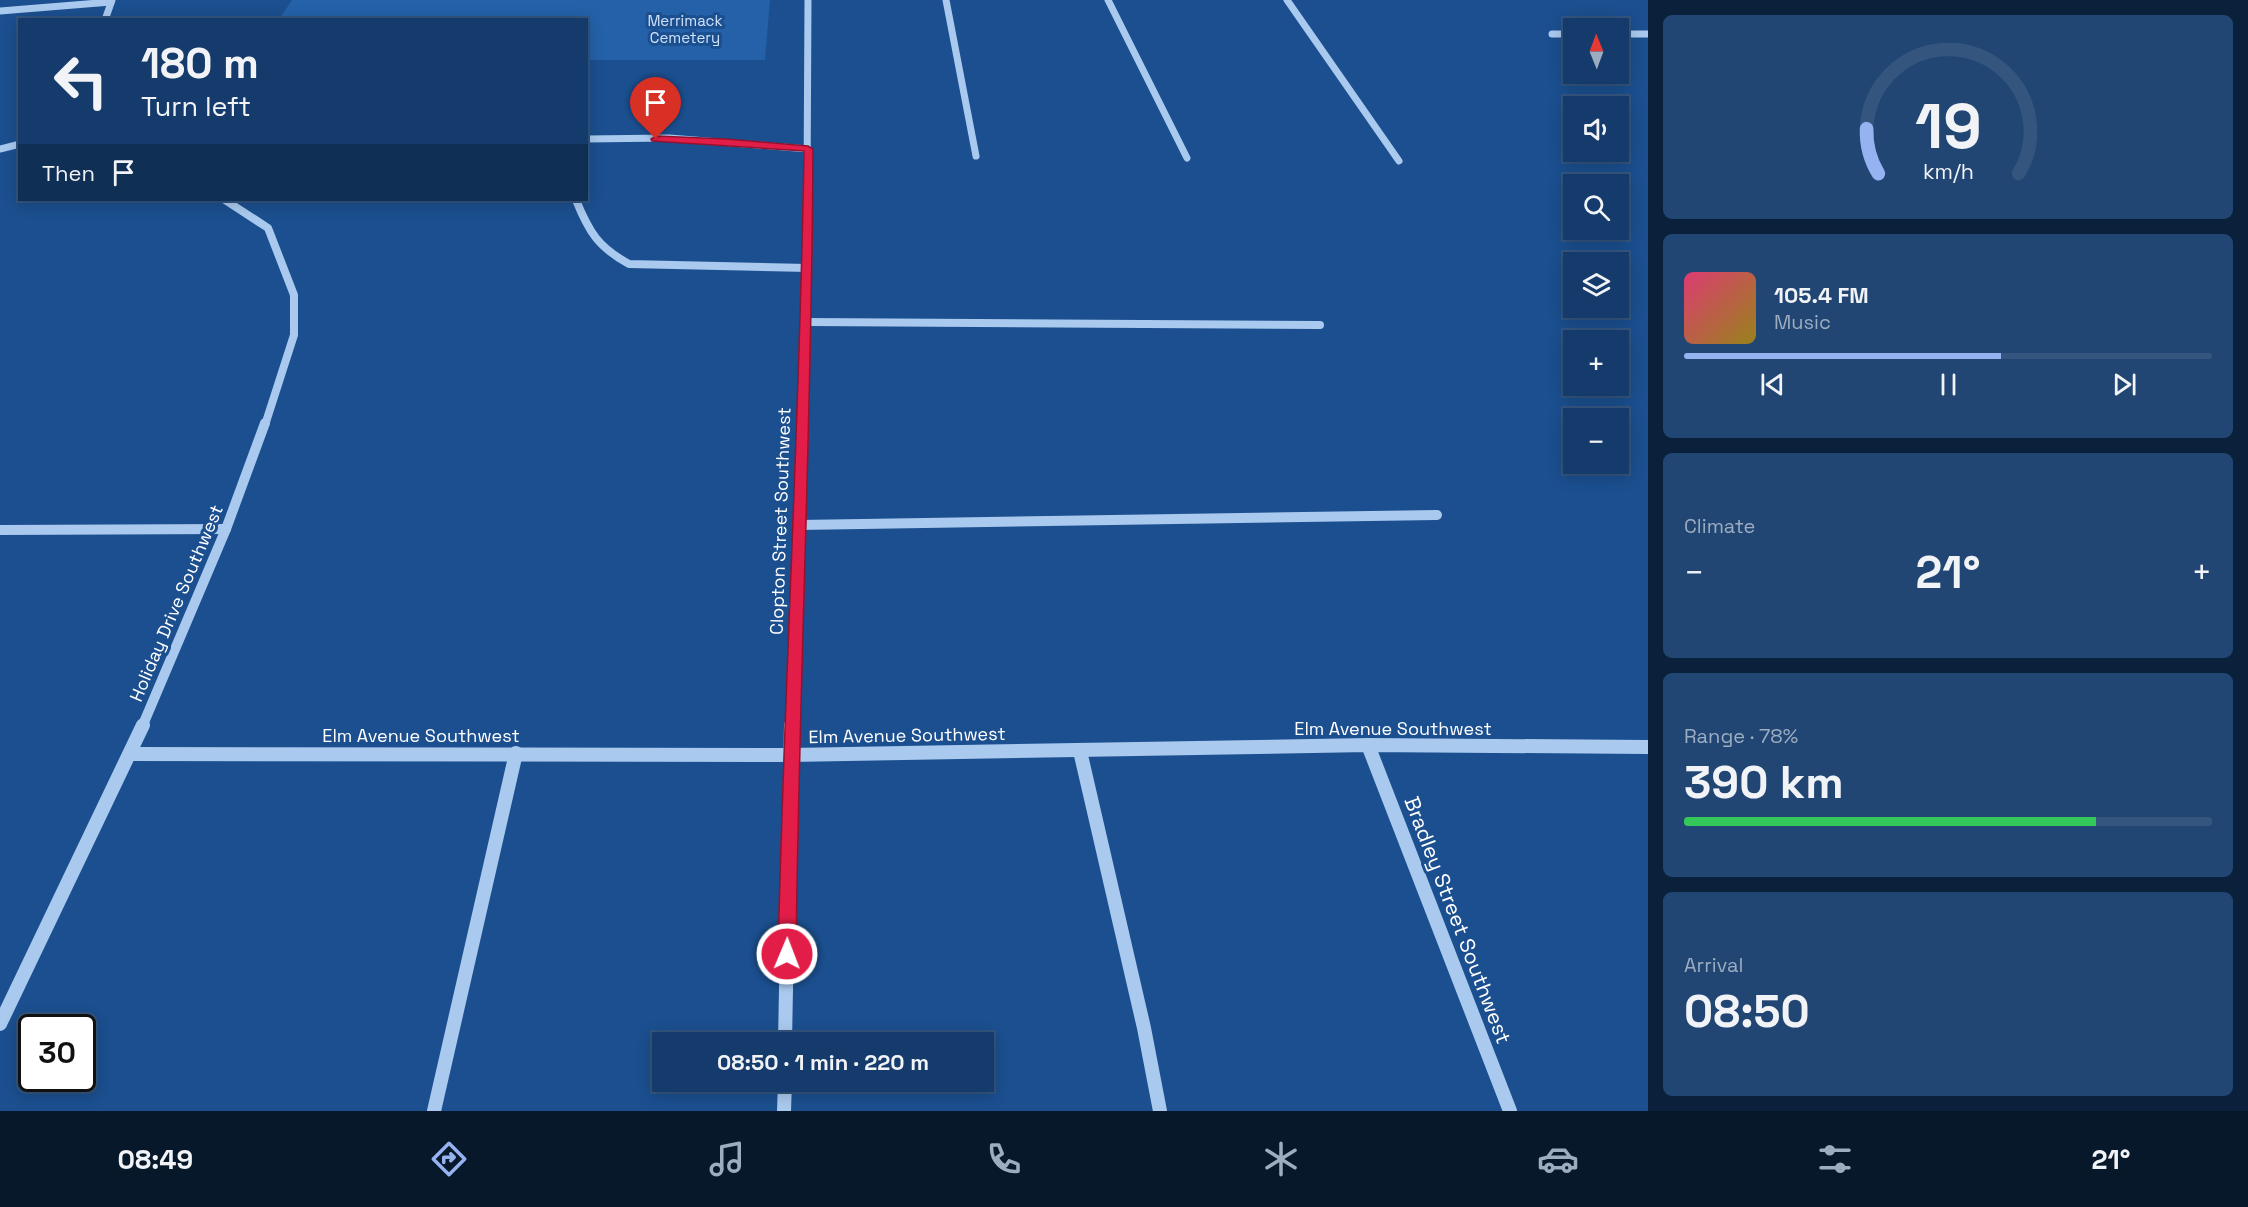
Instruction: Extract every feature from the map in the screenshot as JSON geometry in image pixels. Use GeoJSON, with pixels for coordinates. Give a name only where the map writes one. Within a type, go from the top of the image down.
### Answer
{"type":"FeatureCollection","features":[{"type":"Feature","properties":{"kind":"street","name":"Clopton Street Southwest"},"geometry":{"type":"LineString","coordinates":[[786,1032],[790,754],[807,322],[808,0]]}},
{"type":"Feature","properties":{"kind":"street"},"geometry":{"type":"LineString","coordinates":[[946,0],[976,156]]}},
{"type":"Feature","properties":{"kind":"street"},"geometry":{"type":"LineString","coordinates":[[1108,0],[1187,158]]}},
{"type":"Feature","properties":{"kind":"street"},"geometry":{"type":"LineString","coordinates":[[1287,0],[1399,161]]}},
{"type":"Feature","properties":{"kind":"street"},"geometry":{"type":"LineString","coordinates":[[0,11],[111,1],[106,18]]}},
{"type":"Feature","properties":{"kind":"street"},"geometry":{"type":"LineString","coordinates":[[1552,34],[1563,34]]}},
{"type":"Feature","properties":{"kind":"street"},"geometry":{"type":"LineString","coordinates":[[1629,34],[1648,34]]}},
{"type":"Feature","properties":{"kind":"street"},"geometry":{"type":"LineString","coordinates":[[588,139],[609,137],[726,141],[808,149]]}},
{"type":"Feature","properties":{"kind":"street"},"geometry":{"type":"LineString","coordinates":[[0,149],[18,144]]}},
{"type":"Feature","properties":{"kind":"street","name":"Holiday Drive Southwest"},"geometry":{"type":"LineString","coordinates":[[0,1024],[131,754],[226,530],[294,336],[294,295],[268,228],[227,201]]}},
{"type":"Feature","properties":{"kind":"street"},"geometry":{"type":"LineString","coordinates":[[576,201],[593,238],[605,251],[629,264],[807,267]]}},
{"type":"Feature","properties":{"kind":"street"},"geometry":{"type":"LineString","coordinates":[[807,322],[1320,325]]}},
{"type":"Feature","properties":{"kind":"street"},"geometry":{"type":"LineString","coordinates":[[799,525],[1437,515]]}},
{"type":"Feature","properties":{"kind":"street"},"geometry":{"type":"LineString","coordinates":[[0,530],[226,530]]}},
{"type":"Feature","properties":{"kind":"street","name":"Elm Avenue Southwest"},"geometry":{"type":"LineString","coordinates":[[131,754],[790,754],[1368,745],[1648,747]]}},
{"type":"Feature","properties":{"kind":"street","name":"Bradley Street Southwest"},"geometry":{"type":"LineString","coordinates":[[1368,745],[1510,1111]]}},
{"type":"Feature","properties":{"kind":"street"},"geometry":{"type":"LineString","coordinates":[[1080,750],[1144,1028],[1160,1111]]}},
{"type":"Feature","properties":{"kind":"street"},"geometry":{"type":"LineString","coordinates":[[434,1111],[516,753]]}},
{"type":"Feature","properties":{"kind":"street"},"geometry":{"type":"LineString","coordinates":[[784,1111],[785,1092]]}},
{"type":"Feature","properties":{"kind":"green space","name":"Merrimack Cemetery"},"geometry":{"type":"Polygon","coordinates":[[[292,0],[770,0],[765,60],[588,60],[588,18],[280,18],[292,0]]]}},
{"type":"Feature","properties":{"kind":"route"},"geometry":{"type":"LineString","coordinates":[[656,139],[726,141],[808,149],[807,322],[790,754],[787,954]]}}]}
